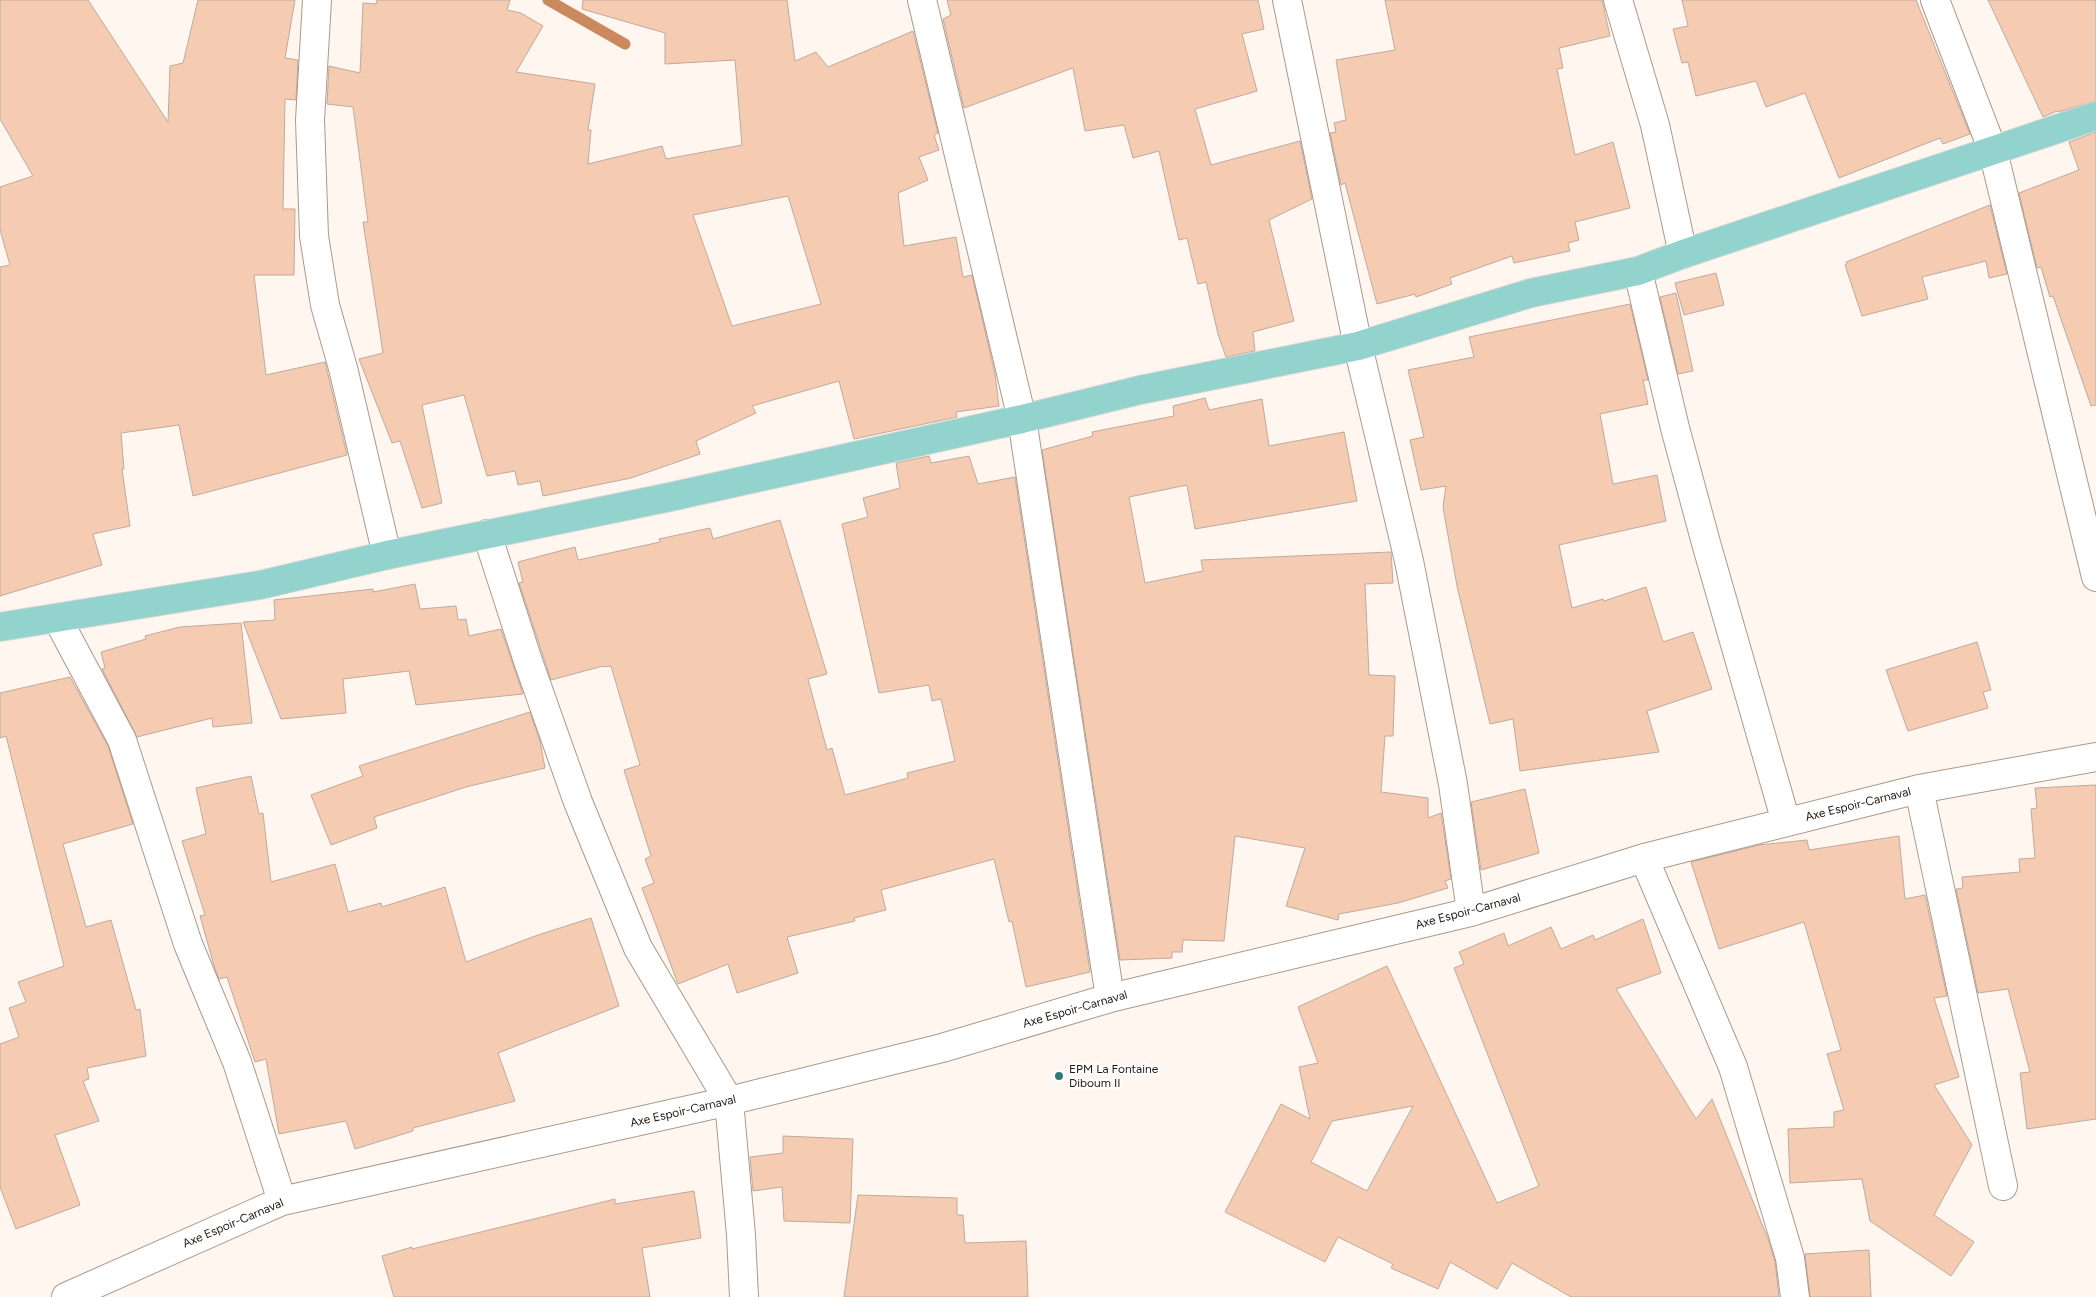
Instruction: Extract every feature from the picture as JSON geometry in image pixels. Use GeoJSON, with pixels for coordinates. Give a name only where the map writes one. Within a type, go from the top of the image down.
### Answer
{"type":"FeatureCollection","features":[{"type":"Feature","properties":{"kind":"main road"},"geometry":{"type":"LineString","coordinates":[[0,628],[260,585],[387,555],[670,497],[1022,419],[1140,390],[1358,346],[1531,294],[1638,271],[1683,254],[2096,116]]}},
{"type":"Feature","properties":{"kind":"street"},"geometry":{"type":"LineString","coordinates":[[317,0],[310,120],[314,236],[325,305],[343,368],[387,555]]}},
{"type":"Feature","properties":{"kind":"street"},"geometry":{"type":"LineString","coordinates":[[922,0],[1022,419],[1110,998]]}},
{"type":"Feature","properties":{"kind":"street"},"geometry":{"type":"LineString","coordinates":[[1286,0],[1358,346],[1409,561],[1453,784],[1471,912]]}},
{"type":"Feature","properties":{"kind":"street"},"geometry":{"type":"LineString","coordinates":[[1618,0],[1655,125],[1683,254]]}},
{"type":"Feature","properties":{"kind":"street"},"geometry":{"type":"LineString","coordinates":[[1935,0],[1993,151],[2096,577]]}},
{"type":"Feature","properties":{"kind":"street"},"geometry":{"type":"LineString","coordinates":[[1638,271],[1685,466],[1786,822]]}},
{"type":"Feature","properties":{"kind":"street"},"geometry":{"type":"LineString","coordinates":[[487,534],[528,661],[575,793],[638,948],[729,1101],[742,1235],[744,1297]]}},
{"type":"Feature","properties":{"kind":"street"},"geometry":{"type":"LineString","coordinates":[[57,618],[122,740],[188,944],[237,1062],[282,1201]]}},
{"type":"Feature","properties":{"kind":"street","name":"Axe Espoir-Carnaval"},"geometry":{"type":"LineString","coordinates":[[72,1296],[282,1201],[729,1101],[942,1048],[1110,998],[1471,912],[1644,858],[1919,789],[2096,756]]}},
{"type":"Feature","properties":{"kind":"street"},"geometry":{"type":"LineString","coordinates":[[1919,789],[2003,1186]]}},
{"type":"Feature","properties":{"kind":"street"},"geometry":{"type":"LineString","coordinates":[[1644,858],[1733,1067],[1790,1258],[1795,1297]]}},
{"type":"Feature","properties":{"kind":"building"},"geometry":{"type":"Polygon","coordinates":[[[0,0],[88,0],[168,122],[170,66],[183,63],[198,0],[295,0],[285,58],[298,60],[296,100],[285,99],[283,209],[295,209],[294,275],[254,275],[266,375],[325,362],[347,455],[193,496],[179,425],[121,433],[124,469],[122,469],[130,526],[93,534],[102,565],[0,596],[0,267],[10,265],[0,230],[0,187],[33,176],[0,119],[0,0]]]}},
{"type":"Feature","properties":{"kind":"building"},"geometry":{"type":"Polygon","coordinates":[[[377,0],[510,0],[507,10],[521,13],[543,26],[516,72],[595,84],[588,130],[591,130],[588,164],[662,146],[666,159],[742,145],[735,60],[665,64],[665,33],[582,9],[583,0],[787,0],[795,61],[816,52],[828,67],[913,31],[938,133],[934,135],[939,150],[919,157],[928,180],[898,193],[904,246],[956,237],[963,277],[972,275],[995,374],[999,406],[956,412],[957,417],[854,439],[839,381],[752,406],[756,413],[696,441],[700,454],[631,478],[543,496],[540,481],[518,485],[515,471],[487,476],[464,395],[422,405],[442,503],[422,508],[400,441],[392,443],[359,359],[383,353],[363,222],[368,222],[353,107],[327,104],[329,66],[360,73],[363,3],[376,4],[377,0]],[[788,196],[693,215],[732,326],[821,304],[788,196]]]}},
{"type":"Feature","properties":{"kind":"building"},"geometry":{"type":"Polygon","coordinates":[[[947,0],[1258,0],[1264,29],[1242,34],[1257,91],[1195,109],[1211,165],[1300,141],[1312,199],[1269,220],[1294,321],[1253,332],[1255,351],[1226,357],[1218,334],[1206,282],[1198,284],[1187,238],[1179,240],[1159,151],[1133,158],[1124,125],[1085,131],[1073,68],[964,108],[943,19],[951,15],[947,0]]]}},
{"type":"Feature","properties":{"kind":"building"},"geometry":{"type":"Polygon","coordinates":[[[1385,0],[1602,0],[1610,36],[1559,48],[1563,68],[1557,69],[1575,155],[1613,142],[1630,208],[1575,222],[1579,240],[1568,243],[1570,251],[1514,263],[1512,256],[1450,278],[1452,284],[1416,297],[1415,294],[1377,304],[1345,183],[1341,185],[1330,133],[1336,132],[1334,123],[1346,120],[1336,60],[1395,50],[1385,0]]]}},
{"type":"Feature","properties":{"kind":"building"},"geometry":{"type":"Polygon","coordinates":[[[1682,0],[1916,0],[1970,134],[1943,144],[1940,138],[1839,178],[1805,93],[1766,107],[1756,81],[1696,96],[1688,62],[1682,63],[1673,29],[1688,26],[1682,0]]]}},
{"type":"Feature","properties":{"kind":"building"},"geometry":{"type":"Polygon","coordinates":[[[1988,0],[2096,0],[2096,101],[2057,111],[2043,117],[1988,0]]]}},
{"type":"Feature","properties":{"kind":"building"},"geometry":{"type":"Polygon","coordinates":[[[2096,132],[2096,405],[2091,406],[2053,296],[2050,297],[2041,267],[2037,268],[2019,193],[2079,170],[2069,142],[2096,132]]]}},
{"type":"Feature","properties":{"kind":"building"},"geometry":{"type":"Polygon","coordinates":[[[1990,205],[2007,274],[1989,278],[1986,261],[1922,277],[1928,299],[1862,316],[1845,265],[1847,264],[1846,262],[1990,205]]]}},
{"type":"Feature","properties":{"kind":"building"},"geometry":{"type":"Polygon","coordinates":[[[1716,273],[1724,305],[1684,315],[1675,283],[1716,273]]]}},
{"type":"Feature","properties":{"kind":"building"},"geometry":{"type":"Polygon","coordinates":[[[1676,293],[1693,371],[1678,374],[1660,297],[1676,293]]]}},
{"type":"Feature","properties":{"kind":"building"},"geometry":{"type":"Polygon","coordinates":[[[1630,304],[1648,380],[1643,380],[1648,404],[1600,414],[1613,484],[1657,475],[1666,521],[1559,545],[1572,608],[1603,599],[1604,601],[1646,587],[1663,642],[1693,632],[1712,689],[1647,711],[1659,752],[1520,771],[1513,719],[1490,724],[1457,586],[1443,507],[1446,486],[1421,490],[1410,440],[1424,437],[1408,370],[1474,357],[1469,337],[1630,304]]]}},
{"type":"Feature","properties":{"kind":"building"},"geometry":{"type":"Polygon","coordinates":[[[1205,398],[1209,410],[1262,399],[1269,446],[1344,432],[1357,501],[1195,529],[1187,485],[1129,497],[1145,583],[1203,571],[1201,560],[1391,552],[1393,583],[1365,584],[1369,675],[1395,676],[1393,736],[1385,736],[1381,792],[1428,798],[1428,818],[1441,813],[1451,879],[1445,881],[1448,888],[1398,903],[1339,914],[1338,920],[1286,906],[1305,848],[1235,836],[1224,941],[1183,940],[1182,952],[1172,952],[1172,958],[1120,960],[1042,450],[1093,436],[1092,432],[1174,416],[1173,406],[1205,398]]]}},
{"type":"Feature","properties":{"kind":"building"},"geometry":{"type":"Polygon","coordinates":[[[929,456],[931,463],[969,456],[978,484],[1015,477],[1090,972],[1026,987],[1012,921],[1009,922],[994,859],[881,890],[886,910],[854,918],[855,921],[787,937],[798,973],[737,993],[728,964],[678,984],[642,888],[654,883],[645,859],[651,856],[624,770],[640,765],[611,666],[603,666],[551,680],[519,583],[523,582],[518,562],[575,547],[578,560],[660,542],[659,539],[710,528],[713,539],[780,520],[827,674],[808,679],[827,750],[832,748],[845,795],[908,778],[907,773],[955,761],[941,699],[932,701],[929,685],[879,693],[842,524],[868,517],[863,498],[900,488],[896,463],[929,456]]]}},
{"type":"Feature","properties":{"kind":"building"},"geometry":{"type":"Polygon","coordinates":[[[415,584],[420,609],[456,606],[458,620],[466,619],[469,636],[501,629],[523,694],[416,705],[409,671],[343,679],[346,713],[281,719],[243,622],[275,620],[274,600],[373,589],[373,592],[415,584]]]}},
{"type":"Feature","properties":{"kind":"building"},"geometry":{"type":"Polygon","coordinates":[[[241,623],[252,723],[213,727],[212,718],[137,737],[102,669],[105,668],[101,652],[146,639],[145,636],[180,627],[241,623]]]}},
{"type":"Feature","properties":{"kind":"building"},"geometry":{"type":"Polygon","coordinates":[[[1977,642],[1991,690],[1983,692],[1988,708],[1908,731],[1886,670],[1977,642]]]}},
{"type":"Feature","properties":{"kind":"building"},"geometry":{"type":"Polygon","coordinates":[[[70,677],[108,746],[133,824],[63,844],[86,927],[111,920],[136,1010],[140,1009],[146,1056],[87,1068],[89,1079],[83,1081],[99,1121],[55,1135],[80,1205],[16,1229],[0,1187],[0,1044],[19,1037],[9,1008],[26,1002],[18,982],[64,966],[6,736],[0,738],[0,693],[70,677]]]}},
{"type":"Feature","properties":{"kind":"building"},"geometry":{"type":"Polygon","coordinates":[[[530,712],[540,741],[545,768],[466,787],[374,817],[377,828],[331,845],[311,795],[363,776],[359,766],[530,712]]]}},
{"type":"Feature","properties":{"kind":"building"},"geometry":{"type":"Polygon","coordinates":[[[251,776],[259,814],[263,813],[271,882],[335,864],[348,912],[381,903],[382,907],[445,887],[466,962],[535,936],[591,918],[619,1006],[498,1053],[515,1101],[413,1128],[413,1131],[355,1149],[346,1121],[279,1134],[266,1059],[255,1062],[227,977],[219,979],[215,969],[200,916],[205,915],[182,841],[206,834],[196,788],[251,776]]]}},
{"type":"Feature","properties":{"kind":"building"},"geometry":{"type":"Polygon","coordinates":[[[2096,785],[2096,1119],[2027,1129],[2020,1073],[2030,1072],[2008,989],[1978,993],[1956,889],[1963,888],[1962,877],[2020,872],[2019,859],[2035,858],[2031,809],[2037,808],[2035,788],[2096,785]]]}},
{"type":"Feature","properties":{"kind":"building"},"geometry":{"type":"Polygon","coordinates":[[[1525,789],[1539,853],[1481,870],[1471,802],[1525,789]]]}},
{"type":"Feature","properties":{"kind":"building"},"geometry":{"type":"Polygon","coordinates":[[[1899,836],[1905,899],[1925,895],[1947,996],[1934,998],[1959,1077],[1934,1085],[1972,1145],[1934,1215],[1974,1242],[1951,1276],[1870,1221],[1862,1179],[1790,1183],[1788,1129],[1834,1127],[1834,1112],[1844,1110],[1827,1054],[1841,1050],[1804,922],[1719,949],[1691,862],[1759,845],[1807,840],[1809,850],[1899,836]]]}},
{"type":"Feature","properties":{"kind":"building"},"geometry":{"type":"Polygon","coordinates":[[[1643,919],[1661,973],[1616,989],[1696,1119],[1712,1099],[1768,1239],[1775,1261],[1779,1297],[1571,1297],[1512,1263],[1497,1289],[1450,1262],[1438,1289],[1391,1268],[1393,1264],[1338,1237],[1325,1262],[1225,1212],[1281,1104],[1310,1119],[1299,1067],[1318,1063],[1298,1007],[1387,966],[1497,1203],[1539,1186],[1454,968],[1464,964],[1459,952],[1504,933],[1508,946],[1551,927],[1561,949],[1593,935],[1595,940],[1643,919]],[[1413,1106],[1332,1121],[1311,1162],[1367,1191],[1413,1106]]]}},
{"type":"Feature","properties":{"kind":"building"},"geometry":{"type":"Polygon","coordinates":[[[783,1136],[853,1139],[850,1223],[784,1221],[782,1187],[753,1191],[750,1157],[783,1153],[783,1136]]]}},
{"type":"Feature","properties":{"kind":"building"},"geometry":{"type":"Polygon","coordinates":[[[694,1191],[701,1238],[642,1248],[650,1297],[394,1297],[382,1256],[412,1247],[412,1249],[615,1199],[615,1204],[694,1191]]]}},
{"type":"Feature","properties":{"kind":"building"},"geometry":{"type":"Polygon","coordinates":[[[858,1195],[957,1198],[957,1215],[963,1215],[965,1243],[1026,1241],[1028,1297],[844,1297],[858,1195]]]}},
{"type":"Feature","properties":{"kind":"building"},"geometry":{"type":"Polygon","coordinates":[[[1869,1250],[1871,1297],[1810,1297],[1805,1254],[1869,1250]]]}},
{"type":"Feature","properties":{"kind":"waterway"},"geometry":{"type":"LineString","coordinates":[[548,0],[625,44]]}},
{"type":"Feature","properties":{"kind":"place","name":"EPM La Fontaine Diboum II"},"geometry":{"type":"Point","coordinates":[1059,1076]}}]}
